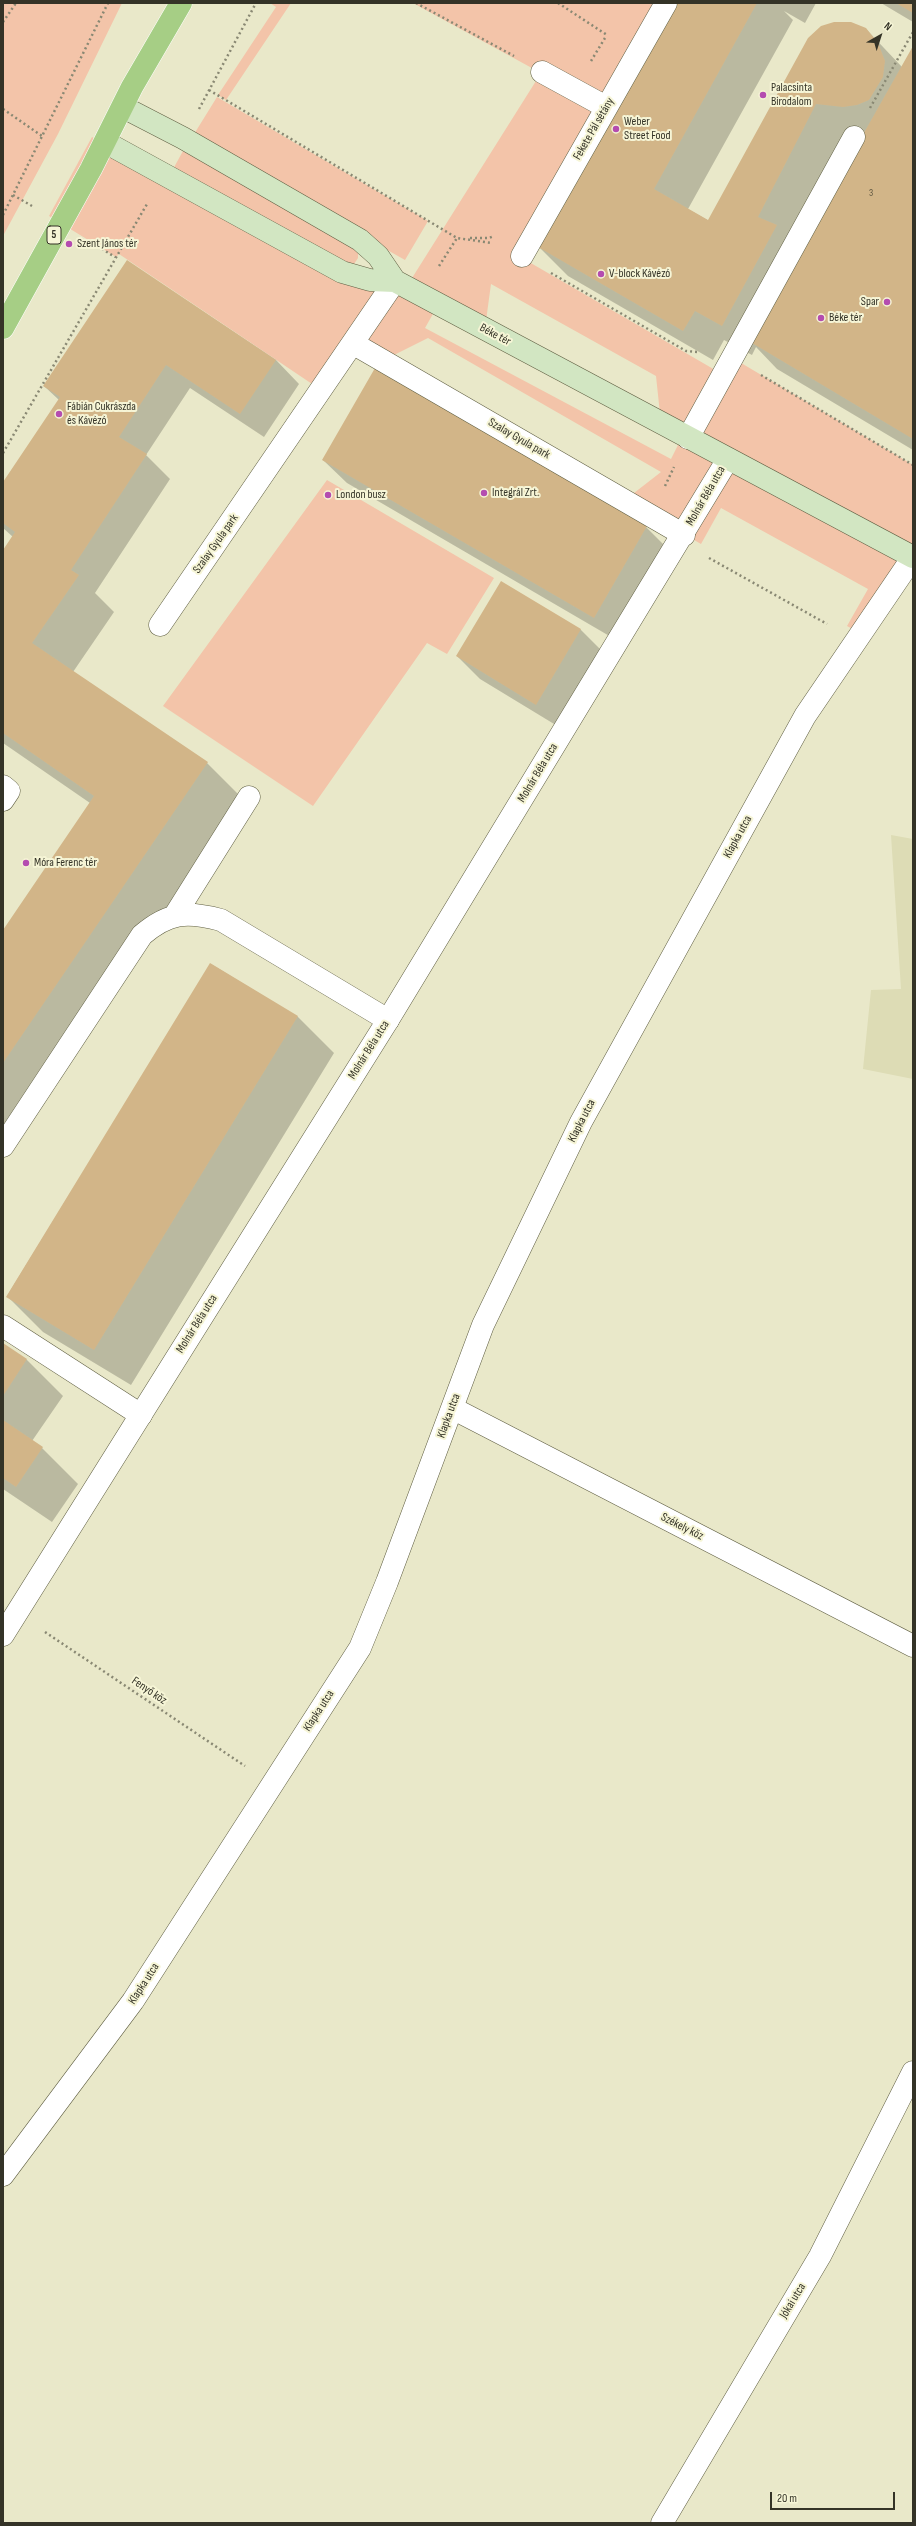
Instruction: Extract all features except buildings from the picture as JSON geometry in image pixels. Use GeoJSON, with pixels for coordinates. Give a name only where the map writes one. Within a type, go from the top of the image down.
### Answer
{"type":"FeatureCollection","features":[{"type":"Feature","properties":{"kind":"main road","name":"5"},"geometry":{"type":"LineString","coordinates":[[3,328],[181,3]]}},
{"type":"Feature","properties":{"kind":"street","name":"Fekete Pál sétány"},"geometry":{"type":"LineString","coordinates":[[522,256],[666,3]]}},
{"type":"Feature","properties":{"kind":"street"},"geometry":{"type":"LineString","coordinates":[[542,72],[606,107]]}},
{"type":"Feature","properties":{"kind":"street"},"geometry":{"type":"LineString","coordinates":[[123,107],[183,138],[360,240],[378,256],[395,281]]}},
{"type":"Feature","properties":{"kind":"street"},"geometry":{"type":"LineString","coordinates":[[688,438],[854,137]]}},
{"type":"Feature","properties":{"kind":"street"},"geometry":{"type":"LineString","coordinates":[[105,142],[342,272],[370,280],[395,281]]}},
{"type":"Feature","properties":{"kind":"street","name":"Szalay Gyula park"},"geometry":{"type":"LineString","coordinates":[[160,626],[354,344],[395,281]]}},
{"type":"Feature","properties":{"kind":"street","name":"Béke tér"},"geometry":{"type":"LineString","coordinates":[[395,281],[913,557],[858,637]]}},
{"type":"Feature","properties":{"kind":"street","name":"Szalay Gyula park"},"geometry":{"type":"LineString","coordinates":[[354,344],[650,516],[682,538]]}},
{"type":"Feature","properties":{"kind":"street","name":"Molnár Béla utca"},"geometry":{"type":"LineString","coordinates":[[3,1635],[388,1020],[682,538],[728,459]]}},
{"type":"Feature","properties":{"kind":"street","name":"Klapka utca"},"geometry":{"type":"LineString","coordinates":[[3,2175],[133,2002],[360,1648],[387,1582],[482,1325],[581,1122],[805,716],[858,637]]}},
{"type":"Feature","properties":{"kind":"street"},"geometry":{"type":"LineString","coordinates":[[3,786],[9,791],[3,800]]}},
{"type":"Feature","properties":{"kind":"street"},"geometry":{"type":"LineString","coordinates":[[175,915],[249,797]]}},
{"type":"Feature","properties":{"kind":"street"},"geometry":{"type":"LineString","coordinates":[[3,1146],[142,935],[156,923],[175,915],[198,914],[221,920],[388,1020]]}},
{"type":"Feature","properties":{"kind":"street"},"geometry":{"type":"LineString","coordinates":[[3,1326],[141,1414]]}},
{"type":"Feature","properties":{"kind":"street","name":"Székely köz"},"geometry":{"type":"LineString","coordinates":[[452,1408],[913,1646]]}},
{"type":"Feature","properties":{"kind":"street","name":"Jókai utca"},"geometry":{"type":"LineString","coordinates":[[662,2523],[820,2256],[913,2072]]}},
{"type":"Feature","properties":{"kind":"path"},"geometry":{"type":"LineString","coordinates":[[3,22],[16,3]]}},
{"type":"Feature","properties":{"kind":"path"},"geometry":{"type":"LineString","coordinates":[[3,215],[108,3]]}},
{"type":"Feature","properties":{"kind":"path"},"geometry":{"type":"LineString","coordinates":[[196,114],[256,3]]}},
{"type":"Feature","properties":{"kind":"path"},"geometry":{"type":"LineString","coordinates":[[416,3],[542,72]]}},
{"type":"Feature","properties":{"kind":"path"},"geometry":{"type":"LineString","coordinates":[[558,3],[607,35]]}},
{"type":"Feature","properties":{"kind":"path"},"geometry":{"type":"LineString","coordinates":[[854,137],[913,32]]}},
{"type":"Feature","properties":{"kind":"path"},"geometry":{"type":"LineString","coordinates":[[209,90],[457,238]]}},
{"type":"Feature","properties":{"kind":"path"},"geometry":{"type":"LineString","coordinates":[[3,109],[42,136]]}},
{"type":"Feature","properties":{"kind":"path"},"geometry":{"type":"LineString","coordinates":[[3,453],[147,204]]}},
{"type":"Feature","properties":{"kind":"path"},"geometry":{"type":"LineString","coordinates":[[650,516],[688,438]]}},
{"type":"Feature","properties":{"kind":"path"},"geometry":{"type":"LineString","coordinates":[[682,538],[858,637]]}},
{"type":"Feature","properties":{"kind":"path","name":"Fenyő köz"},"geometry":{"type":"LineString","coordinates":[[16,1613],[272,1784]]}},
{"type":"Feature","properties":{"kind":"shaded area"},"geometry":{"type":"Polygon","coordinates":[[[3,3],[122,3],[58,134],[3,236],[3,3]]]}},
{"type":"Feature","properties":{"kind":"shaded area"},"geometry":{"type":"Polygon","coordinates":[[[270,3],[291,3],[226,100],[218,95],[276,7],[270,3]]]}},
{"type":"Feature","properties":{"kind":"shaded area"},"geometry":{"type":"Polygon","coordinates":[[[413,3],[676,3],[529,262],[722,374],[731,357],[913,465],[913,556],[860,633],[847,626],[868,589],[721,508],[701,544],[625,500],[661,472],[428,338],[384,360],[354,343],[321,390],[119,254],[116,257],[49,216],[92,137],[163,177],[438,305],[425,328],[671,459],[683,435],[661,423],[656,376],[491,284],[485,328],[407,286],[541,73],[413,3]]]}},
{"type":"Feature","properties":{"kind":"shaded area"},"geometry":{"type":"Polygon","coordinates":[[[217,97],[428,221],[405,260],[191,139],[217,97]]]}},
{"type":"Feature","properties":{"kind":"shaded area"},"geometry":{"type":"Polygon","coordinates":[[[183,151],[354,246],[358,251],[358,258],[354,264],[345,266],[172,171],[183,151]]]}},
{"type":"Feature","properties":{"kind":"shaded area"},"geometry":{"type":"Polygon","coordinates":[[[327,480],[494,578],[447,654],[427,643],[313,806],[163,706],[327,480]]]}},
{"type":"Feature","properties":{"kind":"shaded area"},"geometry":{"type":"Polygon","coordinates":[[[891,835],[913,839],[913,1079],[863,1069],[871,990],[901,989],[891,835]]]}},
{"type":"Feature","properties":{"kind":"place","name":"Palacsinta Birodalom"},"geometry":{"type":"Point","coordinates":[763,95]}},
{"type":"Feature","properties":{"kind":"place","name":"Weber Street Food"},"geometry":{"type":"Point","coordinates":[616,129]}},
{"type":"Feature","properties":{"kind":"place","name":"Szent János tér"},"geometry":{"type":"Point","coordinates":[69,244]}},
{"type":"Feature","properties":{"kind":"place","name":"V-block Kávézó"},"geometry":{"type":"Point","coordinates":[601,274]}},
{"type":"Feature","properties":{"kind":"place","name":"Spar"},"geometry":{"type":"Point","coordinates":[887,302]}},
{"type":"Feature","properties":{"kind":"place","name":"Béke tér"},"geometry":{"type":"Point","coordinates":[821,318]}},
{"type":"Feature","properties":{"kind":"place","name":"Fábián Cukrászda és Kávézó"},"geometry":{"type":"Point","coordinates":[59,414]}},
{"type":"Feature","properties":{"kind":"place","name":"Integrál Zrt."},"geometry":{"type":"Point","coordinates":[484,493]}},
{"type":"Feature","properties":{"kind":"place","name":"London busz"},"geometry":{"type":"Point","coordinates":[328,495]}},
{"type":"Feature","properties":{"kind":"place","name":"Móra Ferenc tér"},"geometry":{"type":"Point","coordinates":[26,863]}}]}
